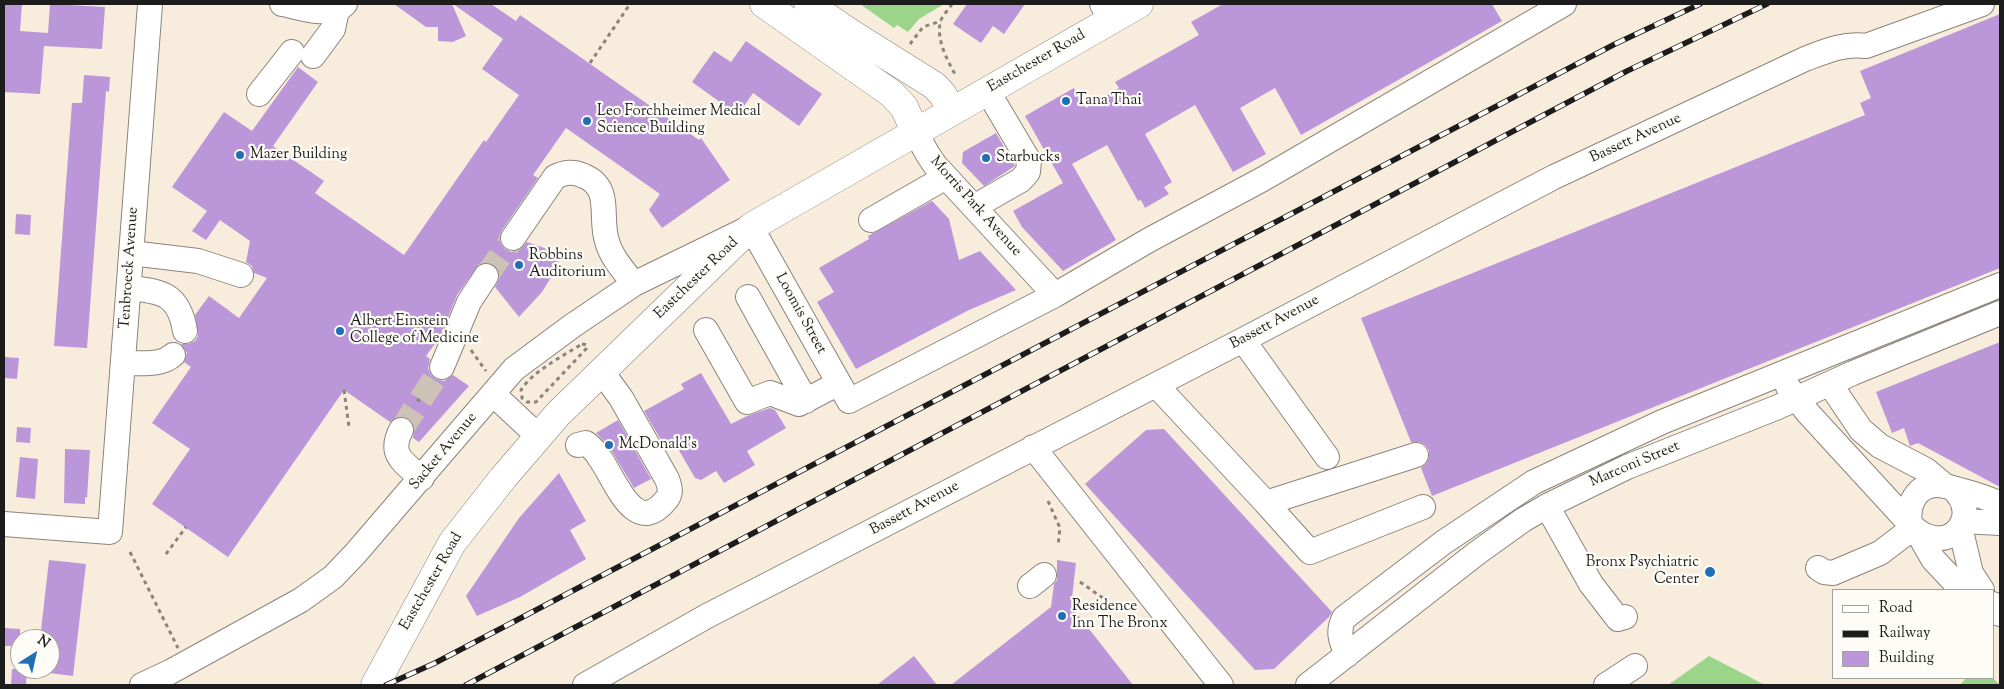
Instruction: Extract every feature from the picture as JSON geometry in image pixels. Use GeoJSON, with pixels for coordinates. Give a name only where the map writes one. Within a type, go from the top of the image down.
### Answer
{"type":"FeatureCollection","features":[{"type":"Feature","properties":{"kind":"main road","name":"Morris Park Avenue"},"geometry":{"type":"LineString","coordinates":[[764,4],[892,94],[904,107],[915,131]]}},
{"type":"Feature","properties":{"kind":"main road"},"geometry":{"type":"LineString","coordinates":[[808,4],[935,86],[943,95],[952,111]]}},
{"type":"Feature","properties":{"kind":"main road","name":"Eastchester Road"},"geometry":{"type":"LineString","coordinates":[[375,685],[452,543],[539,437],[558,414],[751,227],[987,90],[1106,12],[1139,4]]}},
{"type":"Feature","properties":{"kind":"street","name":"Tenbroeck Avenue"},"geometry":{"type":"LineString","coordinates":[[4,524],[110,532],[150,4]]}},
{"type":"Feature","properties":{"kind":"street"},"geometry":{"type":"LineString","coordinates":[[282,4],[324,11],[341,7]]}},
{"type":"Feature","properties":{"kind":"street"},"geometry":{"type":"LineString","coordinates":[[706,330],[748,402],[770,394],[800,404],[844,392],[1055,295],[1149,240],[1263,179],[1525,13],[1564,4]]}},
{"type":"Feature","properties":{"kind":"street","name":"Bassett Avenue"},"geometry":{"type":"LineString","coordinates":[[585,685],[707,616],[1243,340],[1554,177],[1805,59],[1836,47],[1853,44],[1866,46],[1982,4]]}},
{"type":"Feature","properties":{"kind":"street"},"geometry":{"type":"LineString","coordinates":[[260,94],[333,29],[341,7]]}},
{"type":"Feature","properties":{"kind":"street"},"geometry":{"type":"LineString","coordinates":[[974,207],[1020,180],[1028,172],[1030,161],[987,90]]}},
{"type":"Feature","properties":{"kind":"street","name":"Morris Park Avenue"},"geometry":{"type":"LineString","coordinates":[[915,131],[927,153],[946,177],[1055,295]]}},
{"type":"Feature","properties":{"kind":"street"},"geometry":{"type":"LineString","coordinates":[[512,238],[554,177],[565,172],[578,173],[596,183],[603,194],[603,226],[607,243],[634,284]]}},
{"type":"Feature","properties":{"kind":"street"},"geometry":{"type":"LineString","coordinates":[[872,220],[946,177]]}},
{"type":"Feature","properties":{"kind":"street","name":"Sacket Avenue"},"geometry":{"type":"LineString","coordinates":[[142,685],[222,644],[301,600],[333,577],[422,478],[517,366],[634,284],[751,227]]}},
{"type":"Feature","properties":{"kind":"street","name":"Loomis Street"},"geometry":{"type":"LineString","coordinates":[[751,227],[844,392]]}},
{"type":"Feature","properties":{"kind":"street"},"geometry":{"type":"LineString","coordinates":[[131,253],[198,261],[241,275]]}},
{"type":"Feature","properties":{"kind":"street"},"geometry":{"type":"LineString","coordinates":[[442,367],[469,302],[486,276]]}},
{"type":"Feature","properties":{"kind":"street"},"geometry":{"type":"LineString","coordinates":[[1347,655],[1339,634],[1344,618],[1444,542],[1534,482],[1662,422],[2000,285]]}},
{"type":"Feature","properties":{"kind":"street"},"geometry":{"type":"LineString","coordinates":[[129,288],[162,292],[173,300],[183,319],[184,330]]}},
{"type":"Feature","properties":{"kind":"street"},"geometry":{"type":"LineString","coordinates":[[748,297],[806,401]]}},
{"type":"Feature","properties":{"kind":"street","name":"Marconi Street"},"geometry":{"type":"LineString","coordinates":[[1308,685],[1477,553],[1547,506],[1627,467],[1797,399],[1853,373],[2000,314]]}},
{"type":"Feature","properties":{"kind":"street"},"geometry":{"type":"LineString","coordinates":[[1243,340],[1327,457]]}},
{"type":"Feature","properties":{"kind":"street"},"geometry":{"type":"LineString","coordinates":[[124,362],[166,361],[173,355]]}},
{"type":"Feature","properties":{"kind":"street"},"geometry":{"type":"LineString","coordinates":[[558,414],[583,452],[586,443],[600,457],[622,495],[635,511],[641,513],[650,512],[658,508],[669,498],[670,487],[667,479],[621,398],[602,372]]}},
{"type":"Feature","properties":{"kind":"street"},"geometry":{"type":"LineString","coordinates":[[1778,375],[1797,399],[1913,528],[1933,559],[1961,589]]}},
{"type":"Feature","properties":{"kind":"street"},"geometry":{"type":"LineString","coordinates":[[1830,384],[1853,420],[1866,434],[1880,446],[1926,470],[1961,499],[1964,514],[1962,524],[1971,573],[1981,589]]}},
{"type":"Feature","properties":{"kind":"street"},"geometry":{"type":"LineString","coordinates":[[1156,385],[1310,552],[1423,508]]}},
{"type":"Feature","properties":{"kind":"street"},"geometry":{"type":"LineString","coordinates":[[493,394],[539,437]]}},
{"type":"Feature","properties":{"kind":"street"},"geometry":{"type":"LineString","coordinates":[[401,430],[396,440],[396,450],[402,461],[422,478]]}},
{"type":"Feature","properties":{"kind":"street"},"geometry":{"type":"LineString","coordinates":[[1033,447],[1221,685]]}},
{"type":"Feature","properties":{"kind":"street"},"geometry":{"type":"LineString","coordinates":[[1266,503],[1416,455]]}},
{"type":"Feature","properties":{"kind":"street"},"geometry":{"type":"LineString","coordinates":[[1913,528],[1910,504],[1919,491],[1930,486],[1948,487],[1987,497],[2000,504]]}},
{"type":"Feature","properties":{"kind":"street"},"geometry":{"type":"LineString","coordinates":[[1547,506],[1591,584],[1618,619],[1624,616]]}},
{"type":"Feature","properties":{"kind":"street"},"geometry":{"type":"LineString","coordinates":[[1962,524],[2000,522]]}},
{"type":"Feature","properties":{"kind":"street"},"geometry":{"type":"LineString","coordinates":[[1913,528],[1930,538],[1943,539],[1956,533],[1962,524]]}},
{"type":"Feature","properties":{"kind":"street"},"geometry":{"type":"LineString","coordinates":[[1818,568],[1824,572],[1832,573],[1880,553],[1913,528]]}},
{"type":"Feature","properties":{"kind":"street"},"geometry":{"type":"LineString","coordinates":[[1606,685],[1635,666]]}},
{"type":"Feature","properties":{"kind":"path"},"geometry":{"type":"LineString","coordinates":[[590,63],[630,4]]}},
{"type":"Feature","properties":{"kind":"path"},"geometry":{"type":"LineString","coordinates":[[952,4],[940,21],[940,38],[947,60],[955,74]]}},
{"type":"Feature","properties":{"kind":"path"},"geometry":{"type":"LineString","coordinates":[[910,44],[923,27],[940,21]]}},
{"type":"Feature","properties":{"kind":"path"},"geometry":{"type":"LineString","coordinates":[[582,344],[587,345],[583,353],[533,403],[527,402],[520,396],[525,384],[567,353],[582,344]]}},
{"type":"Feature","properties":{"kind":"path"},"geometry":{"type":"LineString","coordinates":[[344,390],[348,427]]}},
{"type":"Feature","properties":{"kind":"path"},"geometry":{"type":"LineString","coordinates":[[1044,495],[1053,510],[1059,526],[1058,546]]}},
{"type":"Feature","properties":{"kind":"path"},"geometry":{"type":"LineString","coordinates":[[166,554],[186,528]]}},
{"type":"Feature","properties":{"kind":"path"},"geometry":{"type":"LineString","coordinates":[[130,552],[178,649]]}},
{"type":"Feature","properties":{"kind":"path"},"geometry":{"type":"LineString","coordinates":[[1080,582],[1103,598]]}},
{"type":"Feature","properties":{"kind":"green space"},"geometry":{"type":"Polygon","coordinates":[[[860,4],[944,4],[919,19],[908,32],[897,25],[894,28],[860,4]]]}},
{"type":"Feature","properties":{"kind":"green space"},"geometry":{"type":"Polygon","coordinates":[[[1709,656],[1765,685],[1668,685],[1709,656]]]}},
{"type":"Feature","properties":{"kind":"green space"},"geometry":{"type":"Polygon","coordinates":[[[1965,679],[1994,679],[2000,685],[1960,685],[1965,679]]]}},
{"type":"Feature","properties":{"kind":"building"},"geometry":{"type":"Polygon","coordinates":[[[4,4],[22,4],[20,31],[48,33],[50,4],[105,7],[102,49],[44,46],[40,94],[4,92],[4,4]]]}},
{"type":"Feature","properties":{"kind":"building"},"geometry":{"type":"Polygon","coordinates":[[[394,4],[452,4],[466,36],[453,42],[438,41],[438,27],[426,27],[394,4]]]}},
{"type":"Feature","properties":{"kind":"building"},"geometry":{"type":"Polygon","coordinates":[[[453,4],[491,4],[516,21],[520,15],[699,140],[701,138],[730,180],[662,228],[649,210],[660,194],[566,128],[533,175],[538,178],[499,237],[505,249],[511,252],[519,250],[527,242],[562,254],[542,292],[519,317],[495,287],[500,277],[498,269],[493,264],[487,262],[479,264],[457,295],[440,337],[426,356],[430,359],[428,368],[431,375],[436,379],[444,381],[453,375],[469,386],[419,442],[413,438],[414,428],[412,421],[399,416],[390,422],[344,390],[228,557],[152,504],[190,449],[152,423],[191,367],[184,362],[187,353],[181,344],[195,341],[198,336],[195,315],[209,296],[239,318],[267,278],[254,273],[252,266],[246,262],[250,241],[220,220],[206,240],[192,231],[207,211],[172,187],[224,112],[252,131],[298,67],[318,82],[273,146],[324,181],[315,193],[404,255],[484,140],[486,142],[519,95],[482,69],[503,39],[453,4]]]}},
{"type":"Feature","properties":{"kind":"building"},"geometry":{"type":"Polygon","coordinates":[[[967,4],[1025,4],[1004,34],[993,26],[981,43],[953,24],[967,4]]]}},
{"type":"Feature","properties":{"kind":"building"},"geometry":{"type":"Polygon","coordinates":[[[1223,4],[1492,4],[1502,21],[1301,135],[1275,88],[1240,108],[1266,154],[1233,172],[1195,105],[1145,134],[1172,182],[1164,187],[1169,194],[1145,208],[1141,200],[1138,201],[1107,145],[1072,164],[1116,240],[1063,271],[1022,227],[1013,211],[1063,183],[1025,116],[1074,88],[1086,108],[1119,88],[1115,82],[1199,35],[1191,22],[1223,4]]]}},
{"type":"Feature","properties":{"kind":"building"},"geometry":{"type":"Polygon","coordinates":[[[2000,14],[2000,268],[1432,496],[1421,468],[1429,458],[1429,450],[1419,442],[1411,442],[1361,318],[1865,115],[1860,103],[1871,98],[1860,71],[2000,14]]]}},
{"type":"Feature","properties":{"kind":"building"},"geometry":{"type":"Polygon","coordinates":[[[746,41],[822,94],[799,126],[753,93],[738,115],[692,82],[714,51],[731,62],[746,41]]]}},
{"type":"Feature","properties":{"kind":"building"},"geometry":{"type":"Polygon","coordinates":[[[84,75],[110,77],[109,92],[106,91],[87,348],[54,346],[72,103],[82,103],[84,75]]]}},
{"type":"Feature","properties":{"kind":"building","name":"Starbucks"},"geometry":{"type":"Polygon","coordinates":[[[996,133],[1015,166],[984,186],[962,163],[963,152],[996,133]]]}},
{"type":"Feature","properties":{"kind":"building"},"geometry":{"type":"Polygon","coordinates":[[[932,201],[949,219],[959,260],[980,251],[1016,290],[969,310],[856,369],[817,302],[834,292],[819,268],[869,239],[868,236],[932,201]]]}},
{"type":"Feature","properties":{"kind":"building"},"geometry":{"type":"Polygon","coordinates":[[[16,214],[31,215],[30,235],[15,234],[16,214]]]}},
{"type":"Feature","properties":{"kind":"building"},"geometry":{"type":"Polygon","coordinates":[[[2000,342],[2000,487],[1918,443],[1910,446],[1904,428],[1892,433],[1876,392],[2000,342]]]}},
{"type":"Feature","properties":{"kind":"building"},"geometry":{"type":"Polygon","coordinates":[[[4,357],[19,358],[17,379],[4,378],[4,357]]]}},
{"type":"Feature","properties":{"kind":"building"},"geometry":{"type":"Polygon","coordinates":[[[701,373],[731,424],[770,408],[775,410],[786,428],[747,451],[755,465],[724,483],[716,471],[701,480],[695,478],[673,440],[664,445],[644,411],[684,389],[681,384],[701,373]]]}},
{"type":"Feature","properties":{"kind":"building"},"geometry":{"type":"Polygon","coordinates":[[[618,420],[651,479],[634,488],[608,445],[596,433],[618,420]]]}},
{"type":"Feature","properties":{"kind":"building"},"geometry":{"type":"Polygon","coordinates":[[[17,427],[31,428],[30,443],[16,442],[17,427]]]}},
{"type":"Feature","properties":{"kind":"building"},"geometry":{"type":"Polygon","coordinates":[[[1164,429],[1332,612],[1274,669],[1255,670],[1085,484],[1146,430],[1164,429]]]}},
{"type":"Feature","properties":{"kind":"building"},"geometry":{"type":"Polygon","coordinates":[[[65,449],[90,450],[85,504],[64,503],[65,449]]]}},
{"type":"Feature","properties":{"kind":"building"},"geometry":{"type":"Polygon","coordinates":[[[20,457],[38,459],[35,499],[16,497],[20,457]]]}},
{"type":"Feature","properties":{"kind":"building"},"geometry":{"type":"Polygon","coordinates":[[[559,473],[586,521],[570,530],[586,559],[520,597],[477,616],[466,596],[519,518],[559,473]]]}},
{"type":"Feature","properties":{"kind":"building"},"geometry":{"type":"Polygon","coordinates":[[[49,560],[86,564],[73,676],[60,674],[60,629],[41,629],[49,560]]]}},
{"type":"Feature","properties":{"kind":"building"},"geometry":{"type":"Polygon","coordinates":[[[1057,560],[1076,563],[1071,606],[1133,685],[951,685],[1051,607],[1054,584],[1057,580],[1057,560]]]}},
{"type":"Feature","properties":{"kind":"building"},"geometry":{"type":"Polygon","coordinates":[[[4,628],[20,629],[10,629],[10,646],[4,646],[4,628]]]}},
{"type":"Feature","properties":{"kind":"building"},"geometry":{"type":"Polygon","coordinates":[[[914,656],[937,685],[877,685],[914,656]]]}},
{"type":"Feature","properties":{"kind":"building"},"geometry":{"type":"Polygon","coordinates":[[[11,679],[26,679],[26,685],[11,685],[11,679]]]}},
{"type":"Feature","properties":{"kind":"tunnel"},"geometry":{"type":"LineString","coordinates":[[486,276],[513,238]]}},
{"type":"Feature","properties":{"kind":"tunnel"},"geometry":{"type":"LineString","coordinates":[[401,430],[442,367]]}},
{"type":"Feature","properties":{"kind":"railway"},"geometry":{"type":"LineString","coordinates":[[386,685],[435,663],[1615,44],[1700,4]]}},
{"type":"Feature","properties":{"kind":"railway"},"geometry":{"type":"LineString","coordinates":[[466,685],[1627,71],[1767,4]]}},
{"type":"Feature","properties":{"kind":"place","name":"Tana Thai"},"geometry":{"type":"Point","coordinates":[1066,101]}},
{"type":"Feature","properties":{"kind":"place","name":"Leo Forchheimer Medical Science Building"},"geometry":{"type":"Point","coordinates":[587,121]}},
{"type":"Feature","properties":{"kind":"place","name":"Mazer Building"},"geometry":{"type":"Point","coordinates":[240,155]}},
{"type":"Feature","properties":{"kind":"place","name":"Starbucks"},"geometry":{"type":"Point","coordinates":[986,158]}},
{"type":"Feature","properties":{"kind":"place","name":"Robbins Auditorium"},"geometry":{"type":"Point","coordinates":[519,265]}},
{"type":"Feature","properties":{"kind":"place","name":"Albert Einstein College of Medicine"},"geometry":{"type":"Point","coordinates":[340,331]}},
{"type":"Feature","properties":{"kind":"place","name":"McDonald's"},"geometry":{"type":"Point","coordinates":[609,445]}},
{"type":"Feature","properties":{"kind":"place","name":"Bronx Psychiatric Center"},"geometry":{"type":"Point","coordinates":[1710,572]}},
{"type":"Feature","properties":{"kind":"place","name":"Residence Inn The Bronx"},"geometry":{"type":"Point","coordinates":[1062,616]}}]}
